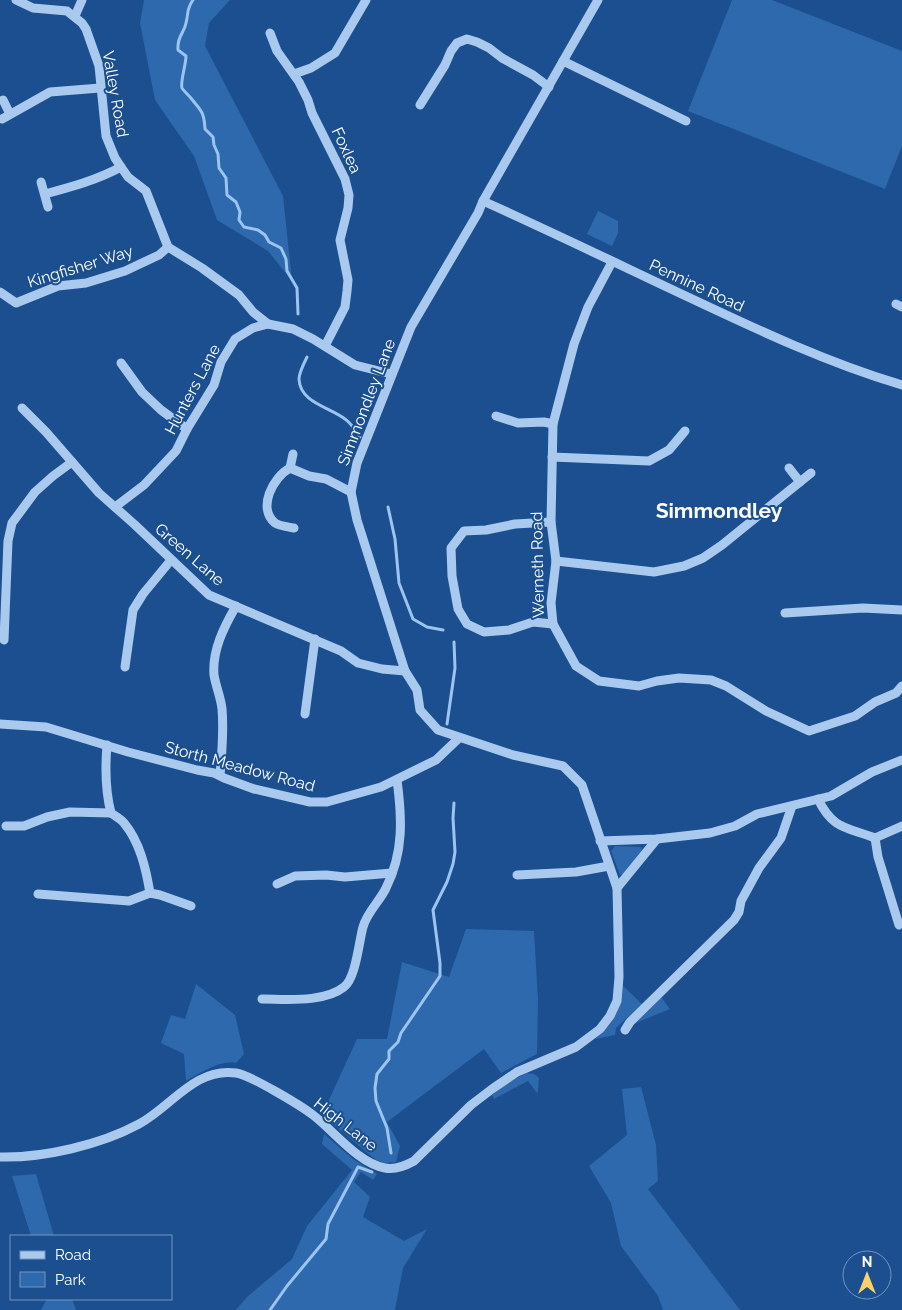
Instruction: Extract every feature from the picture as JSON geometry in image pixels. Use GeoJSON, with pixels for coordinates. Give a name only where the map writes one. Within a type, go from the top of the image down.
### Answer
{"type":"FeatureCollection","features":[{"type":"Feature","properties":{"kind":"street"},"geometry":{"type":"LineString","coordinates":[[16,0],[33,8],[67,11],[75,16],[82,0]]}},
{"type":"Feature","properties":{"kind":"street"},"geometry":{"type":"LineString","coordinates":[[294,74],[311,68],[335,53],[366,0]]}},
{"type":"Feature","properties":{"kind":"street","name":"Simmondley Lane"},"geometry":{"type":"LineString","coordinates":[[598,0],[483,201],[478,213],[411,327],[357,463],[351,492],[357,520],[406,671],[417,690],[420,710],[438,730],[513,755],[563,766],[582,785],[617,888]]}},
{"type":"Feature","properties":{"kind":"street","name":"Valley Road"},"geometry":{"type":"LineString","coordinates":[[75,16],[86,29],[99,66],[106,136],[128,177],[146,191],[168,247]]}},
{"type":"Feature","properties":{"kind":"street","name":"Foxlea"},"geometry":{"type":"LineString","coordinates":[[270,33],[278,51],[294,74],[308,100],[312,113],[344,179],[349,195],[348,208],[340,240],[348,280],[347,291],[344,306],[325,346]]}},
{"type":"Feature","properties":{"kind":"street"},"geometry":{"type":"LineString","coordinates":[[420,106],[445,65],[451,51],[458,43],[467,39],[489,48],[549,86]]}},
{"type":"Feature","properties":{"kind":"street"},"geometry":{"type":"LineString","coordinates":[[563,61],[686,121]]}},
{"type":"Feature","properties":{"kind":"street"},"geometry":{"type":"LineString","coordinates":[[3,100],[6,117],[50,92],[100,88]]}},
{"type":"Feature","properties":{"kind":"street"},"geometry":{"type":"LineString","coordinates":[[45,194],[82,184],[121,167]]}},
{"type":"Feature","properties":{"kind":"street"},"geometry":{"type":"LineString","coordinates":[[42,182],[48,207]]}},
{"type":"Feature","properties":{"kind":"street","name":"Pennine Road"},"geometry":{"type":"LineString","coordinates":[[483,201],[808,352],[902,385]]}},
{"type":"Feature","properties":{"kind":"street"},"geometry":{"type":"LineString","coordinates":[[168,247],[202,268],[239,295],[253,312],[268,324],[292,329],[325,346],[355,365],[392,374]]}},
{"type":"Feature","properties":{"kind":"street","name":"Kingfisher Way"},"geometry":{"type":"LineString","coordinates":[[0,292],[16,303],[58,286],[86,283],[125,271],[159,255],[168,247]]}},
{"type":"Feature","properties":{"kind":"street","name":"Werneth Road"},"geometry":{"type":"LineString","coordinates":[[612,262],[588,307],[574,344],[553,424],[551,522],[556,561],[551,603],[553,624],[576,666],[600,681],[639,686],[679,678],[711,680],[726,686],[766,711],[809,731],[855,716],[875,702],[896,693],[902,686]]}},
{"type":"Feature","properties":{"kind":"street","name":"Hunters Lane"},"geometry":{"type":"LineString","coordinates":[[115,507],[144,485],[176,451],[214,385],[221,362],[236,339],[253,328],[268,324]]}},
{"type":"Feature","properties":{"kind":"street"},"geometry":{"type":"LineString","coordinates":[[121,363],[142,392],[161,410],[187,429]]}},
{"type":"Feature","properties":{"kind":"street","name":"Green Lane"},"geometry":{"type":"LineString","coordinates":[[22,408],[46,432],[99,493],[209,595],[315,639],[341,651],[358,663],[382,669],[406,671]]}},
{"type":"Feature","properties":{"kind":"street"},"geometry":{"type":"LineString","coordinates":[[496,416],[518,423],[544,422],[553,424]]}},
{"type":"Feature","properties":{"kind":"street"},"geometry":{"type":"LineString","coordinates":[[552,457],[649,461],[669,450],[685,431]]}},
{"type":"Feature","properties":{"kind":"street"},"geometry":{"type":"LineString","coordinates":[[293,454],[290,468],[284,472],[271,490],[267,508],[271,518],[277,524],[294,528]]}},
{"type":"Feature","properties":{"kind":"street"},"geometry":{"type":"LineString","coordinates":[[4,640],[8,542],[12,523],[35,492],[72,462]]}},
{"type":"Feature","properties":{"kind":"street"},"geometry":{"type":"LineString","coordinates":[[290,468],[309,476],[326,479],[351,492]]}},
{"type":"Feature","properties":{"kind":"street"},"geometry":{"type":"LineString","coordinates":[[789,468],[800,482]]}},
{"type":"Feature","properties":{"kind":"street"},"geometry":{"type":"LineString","coordinates":[[556,561],[654,572],[684,566],[703,558],[722,545],[811,473]]}},
{"type":"Feature","properties":{"kind":"street"},"geometry":{"type":"LineString","coordinates":[[551,522],[515,524],[486,530],[464,531],[451,548],[452,576],[458,609],[467,624],[484,632],[509,630],[533,622],[553,624]]}},
{"type":"Feature","properties":{"kind":"street"},"geometry":{"type":"LineString","coordinates":[[125,667],[134,610],[143,594],[171,560]]}},
{"type":"Feature","properties":{"kind":"street"},"geometry":{"type":"LineString","coordinates":[[220,775],[223,750],[222,707],[217,693],[214,673],[216,651],[226,624],[236,606]]}},
{"type":"Feature","properties":{"kind":"street"},"geometry":{"type":"LineString","coordinates":[[785,613],[863,608],[902,610]]}},
{"type":"Feature","properties":{"kind":"street"},"geometry":{"type":"LineString","coordinates":[[305,714],[315,639]]}},
{"type":"Feature","properties":{"kind":"street","name":"Storth Meadow Road"},"geometry":{"type":"LineString","coordinates":[[0,724],[46,727],[144,756],[220,775],[254,789],[310,802],[327,802],[365,793],[397,780],[436,760],[459,738]]}},
{"type":"Feature","properties":{"kind":"street"},"geometry":{"type":"LineString","coordinates":[[107,745],[105,770],[106,796],[111,813]]}},
{"type":"Feature","properties":{"kind":"street"},"geometry":{"type":"LineString","coordinates":[[600,841],[657,839],[710,833],[735,826],[757,814],[831,796],[872,772],[902,760]]}},
{"type":"Feature","properties":{"kind":"street"},"geometry":{"type":"LineString","coordinates":[[262,999],[319,997],[333,994],[345,986],[354,968],[364,924],[386,888],[402,836],[397,780]]}},
{"type":"Feature","properties":{"kind":"street"},"geometry":{"type":"LineString","coordinates":[[818,799],[824,812],[831,820],[844,829],[875,838],[902,826]]}},
{"type":"Feature","properties":{"kind":"street"},"geometry":{"type":"LineString","coordinates":[[625,1030],[630,1022],[734,920],[739,912],[741,901],[759,868],[781,838],[792,806]]}},
{"type":"Feature","properties":{"kind":"street"},"geometry":{"type":"LineString","coordinates":[[6,826],[24,826],[47,817],[70,812],[111,813],[123,822],[132,836],[144,862],[150,893]]}},
{"type":"Feature","properties":{"kind":"street"},"geometry":{"type":"LineString","coordinates":[[875,838],[878,857],[899,925]]}},
{"type":"Feature","properties":{"kind":"street"},"geometry":{"type":"LineString","coordinates":[[617,888],[657,839]]}},
{"type":"Feature","properties":{"kind":"street"},"geometry":{"type":"LineString","coordinates":[[517,875],[576,872],[609,866]]}},
{"type":"Feature","properties":{"kind":"street"},"geometry":{"type":"LineString","coordinates":[[277,884],[295,876],[326,875],[345,877],[392,873]]}},
{"type":"Feature","properties":{"kind":"street","name":"High Lane"},"geometry":{"type":"LineString","coordinates":[[0,1156],[20,1157],[63,1150],[122,1132],[154,1115],[192,1084],[206,1077],[221,1073],[238,1073],[312,1114],[358,1154],[376,1166],[386,1169],[405,1166],[414,1161],[471,1105],[492,1089],[518,1072],[576,1047],[600,1029],[610,1016],[617,1001],[619,977],[617,888]]}},
{"type":"Feature","properties":{"kind":"street"},"geometry":{"type":"LineString","coordinates":[[38,894],[129,901],[150,893],[191,906]]}},
{"type":"Feature","properties":{"kind":"green space"},"geometry":{"type":"Polygon","coordinates":[[[144,0],[230,0],[209,23],[205,46],[283,196],[292,281],[268,251],[217,220],[194,156],[155,100],[140,23],[144,0]]]}},
{"type":"Feature","properties":{"kind":"green space"},"geometry":{"type":"Polygon","coordinates":[[[732,0],[772,0],[902,51],[902,146],[885,189],[688,111],[732,0]]]}},
{"type":"Feature","properties":{"kind":"green space"},"geometry":{"type":"Polygon","coordinates":[[[598,211],[618,221],[618,233],[612,246],[587,234],[598,211]]]}},
{"type":"Feature","properties":{"kind":"green space"},"geometry":{"type":"Polygon","coordinates":[[[615,846],[641,847],[642,850],[623,874],[620,875],[611,851],[615,846]]]}},
{"type":"Feature","properties":{"kind":"green space"},"geometry":{"type":"Polygon","coordinates":[[[466,929],[534,931],[538,999],[537,1054],[501,1073],[484,1049],[387,1122],[400,1146],[396,1162],[385,1163],[376,1160],[322,1115],[357,1039],[387,1039],[402,962],[449,977],[466,929]]]}},
{"type":"Feature","properties":{"kind":"green space"},"geometry":{"type":"Polygon","coordinates":[[[196,984],[235,1015],[244,1054],[236,1063],[231,1062],[218,1065],[186,1081],[184,1054],[161,1043],[171,1015],[185,1019],[196,984]]]}},
{"type":"Feature","properties":{"kind":"green space"},"geometry":{"type":"Polygon","coordinates":[[[621,984],[642,1004],[616,1028],[615,1035],[595,1039],[608,1027],[616,1015],[621,984]]]}},
{"type":"Feature","properties":{"kind":"green space"},"geometry":{"type":"Polygon","coordinates":[[[661,997],[670,1009],[633,1024],[661,997]]]}},
{"type":"Feature","properties":{"kind":"green space"},"geometry":{"type":"Polygon","coordinates":[[[527,1073],[534,1074],[539,1078],[537,1093],[528,1081],[494,1099],[492,1095],[511,1081],[527,1073]]]}},
{"type":"Feature","properties":{"kind":"green space"},"geometry":{"type":"Polygon","coordinates":[[[641,1087],[656,1145],[658,1181],[648,1189],[740,1310],[663,1310],[658,1296],[621,1246],[611,1203],[589,1166],[627,1135],[622,1089],[641,1087]]]}},
{"type":"Feature","properties":{"kind":"green space"},"geometry":{"type":"Polygon","coordinates":[[[324,1134],[353,1159],[377,1174],[373,1180],[361,1172],[354,1182],[370,1197],[363,1217],[404,1241],[427,1229],[403,1268],[395,1310],[236,1310],[247,1297],[292,1259],[307,1226],[352,1170],[322,1144],[324,1134]]]}},
{"type":"Feature","properties":{"kind":"green space"},"geometry":{"type":"Polygon","coordinates":[[[36,1174],[54,1235],[31,1235],[12,1176],[36,1174]]]}},
{"type":"Feature","properties":{"kind":"green space"},"geometry":{"type":"Polygon","coordinates":[[[46,1300],[72,1300],[76,1310],[41,1310],[46,1300]]]}},
{"type":"Feature","properties":{"kind":"waterway"},"geometry":{"type":"LineString","coordinates":[[193,0],[188,9],[185,27],[178,45],[178,50],[186,56],[182,88],[201,112],[204,118],[205,129],[213,137],[218,154],[219,168],[226,178],[227,195],[236,202],[240,212],[239,220],[244,227],[258,230],[265,235],[269,242],[281,248],[286,259],[287,271],[297,288],[298,314]]}},
{"type":"Feature","properties":{"kind":"waterway"},"geometry":{"type":"LineString","coordinates":[[307,357],[299,379],[304,394],[347,421],[360,437]]}},
{"type":"Feature","properties":{"kind":"waterway"},"geometry":{"type":"LineString","coordinates":[[388,507],[395,539],[399,583],[413,619],[427,627],[443,630]]}},
{"type":"Feature","properties":{"kind":"waterway"},"geometry":{"type":"LineString","coordinates":[[447,724],[455,668],[454,642]]}},
{"type":"Feature","properties":{"kind":"waterway"},"geometry":{"type":"LineString","coordinates":[[391,1153],[387,1128],[376,1101],[377,1074],[389,1059],[389,1051],[398,1042],[401,1033],[440,976],[433,910],[447,882],[453,864],[455,852],[454,803]]}},
{"type":"Feature","properties":{"kind":"waterway"},"geometry":{"type":"LineString","coordinates":[[270,1310],[287,1286],[326,1239],[328,1224],[358,1167],[372,1172]]}},
{"type":"Feature","properties":{"kind":"district","name":"Simmondley"},"geometry":{"type":"Point","coordinates":[719,511]}}]}
